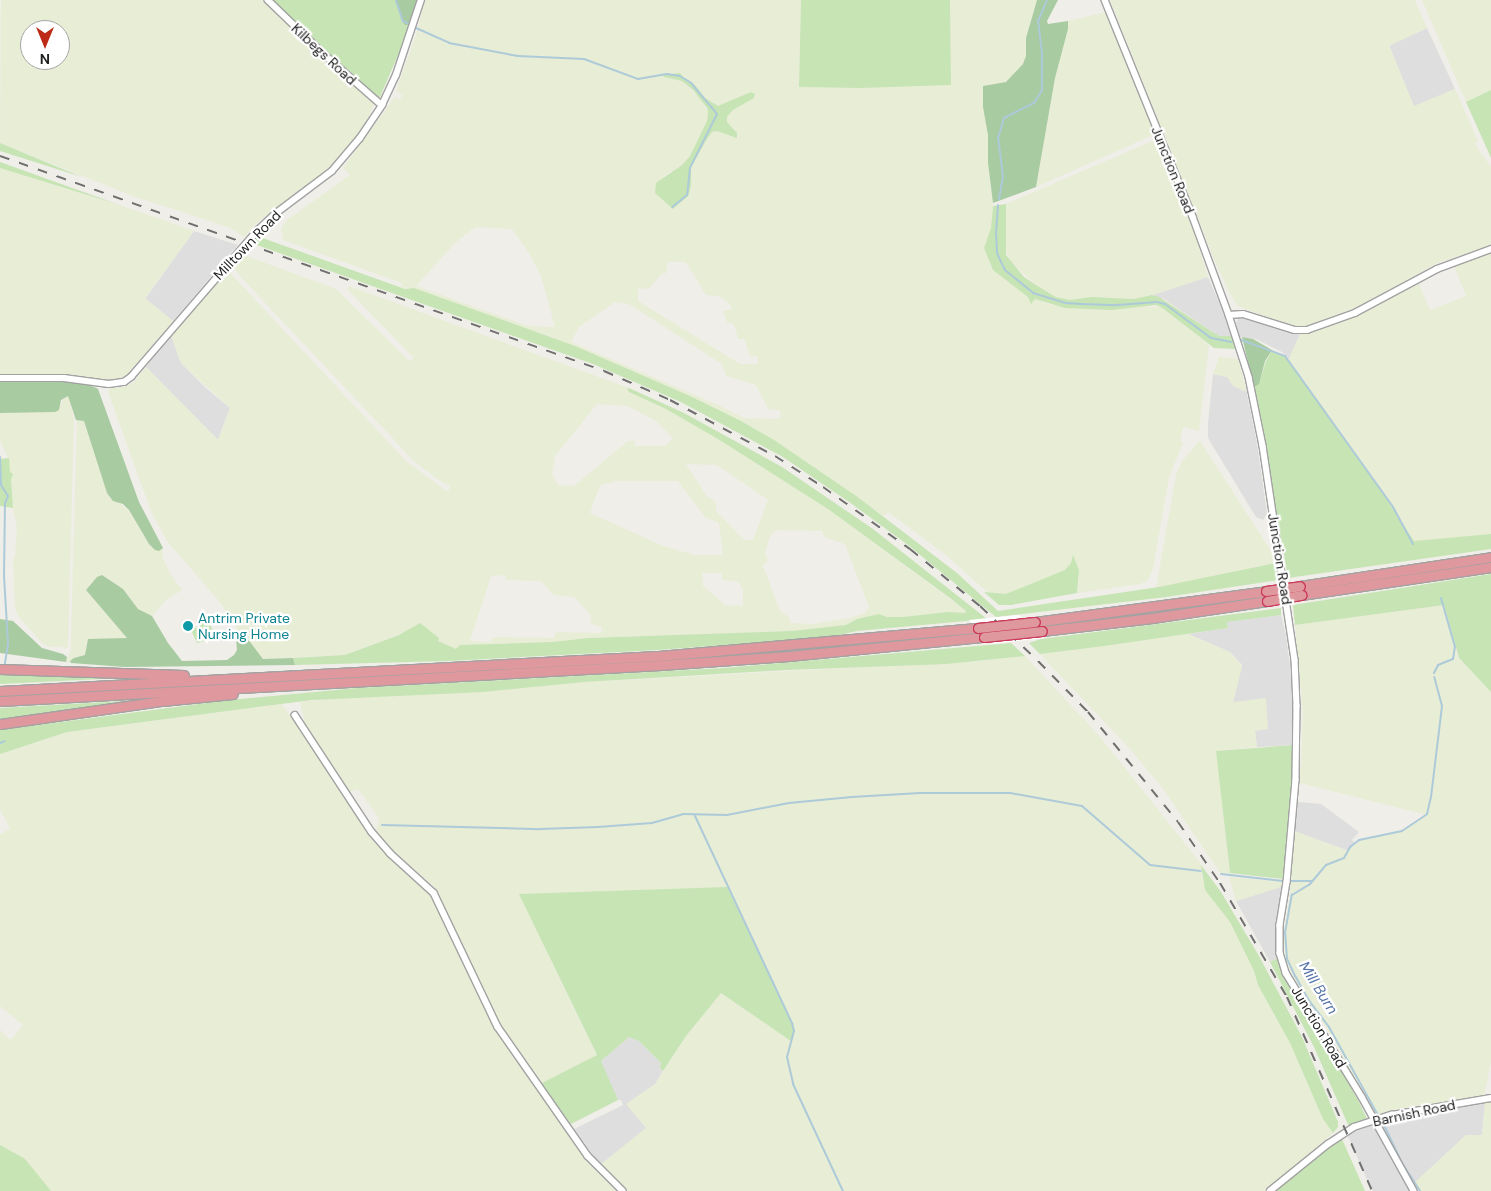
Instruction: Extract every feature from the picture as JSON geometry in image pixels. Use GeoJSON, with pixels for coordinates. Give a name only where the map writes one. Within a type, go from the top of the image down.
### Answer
{"type":"FeatureCollection","features":[{"type":"Feature","properties":{"kind":"highway"},"geometry":{"type":"LineString","coordinates":[[1301,591],[1491,557]]}},
{"type":"Feature","properties":{"kind":"highway"},"geometry":{"type":"LineString","coordinates":[[0,691],[657,656],[1035,622],[1267,596],[1491,567]]}},
{"type":"Feature","properties":{"kind":"highway"},"geometry":{"type":"LineString","coordinates":[[0,701],[780,657],[1152,618],[1267,596]]}},
{"type":"Feature","properties":{"kind":"highway"},"geometry":{"type":"LineString","coordinates":[[0,669],[172,676],[304,675]]}},
{"type":"Feature","properties":{"kind":"highway"},"geometry":{"type":"LineString","coordinates":[[0,724],[162,702],[360,682]]}},
{"type":"Feature","properties":{"kind":"street","name":"Kilbegs Road"},"geometry":{"type":"LineString","coordinates":[[268,0],[325,55],[382,105]]}},
{"type":"Feature","properties":{"kind":"street","name":"Milltown Road"},"geometry":{"type":"LineString","coordinates":[[0,378],[64,378],[109,384],[128,379],[256,231],[275,214],[332,171],[360,138],[382,105],[402,59],[421,0]]}},
{"type":"Feature","properties":{"kind":"street","name":"Junction Road"},"geometry":{"type":"LineString","coordinates":[[1105,0],[1193,217],[1229,315],[1257,414],[1296,670],[1296,780],[1288,875],[1279,940],[1280,953],[1286,972],[1378,1118],[1414,1191]]}},
{"type":"Feature","properties":{"kind":"street"},"geometry":{"type":"LineString","coordinates":[[1229,315],[1242,314],[1295,330],[1307,330],[1355,313],[1437,270],[1491,249]]}},
{"type":"Feature","properties":{"kind":"street"},"geometry":{"type":"LineString","coordinates":[[295,715],[372,832],[390,853],[434,893],[498,1027],[588,1156],[623,1191]]}},
{"type":"Feature","properties":{"kind":"street","name":"Barnish Road"},"geometry":{"type":"LineString","coordinates":[[1270,1191],[1340,1135],[1378,1118],[1491,1098]]}},
{"type":"Feature","properties":{"kind":"shaded area"},"geometry":{"type":"Polygon","coordinates":[[[1427,28],[1455,89],[1414,107],[1389,45],[1427,28]]]}},
{"type":"Feature","properties":{"kind":"shaded area"},"geometry":{"type":"Polygon","coordinates":[[[194,231],[238,245],[173,321],[145,299],[194,231]]]}},
{"type":"Feature","properties":{"kind":"shaded area"},"geometry":{"type":"Polygon","coordinates":[[[1208,277],[1231,336],[1220,336],[1214,333],[1164,299],[1152,295],[1208,277]]]}},
{"type":"Feature","properties":{"kind":"shaded area"},"geometry":{"type":"Polygon","coordinates":[[[1240,317],[1254,319],[1300,334],[1289,359],[1282,352],[1256,339],[1239,337],[1236,322],[1240,317]]]}},
{"type":"Feature","properties":{"kind":"shaded area"},"geometry":{"type":"Polygon","coordinates":[[[171,335],[181,363],[206,388],[230,408],[218,440],[146,367],[171,335]]]}},
{"type":"Feature","properties":{"kind":"shaded area"},"geometry":{"type":"Polygon","coordinates":[[[1213,374],[1227,377],[1244,391],[1246,389],[1257,443],[1267,514],[1263,520],[1256,517],[1208,438],[1213,374]]]}},
{"type":"Feature","properties":{"kind":"shaded area"},"geometry":{"type":"Polygon","coordinates":[[[1281,615],[1286,636],[1292,683],[1294,745],[1257,747],[1255,731],[1233,702],[1242,665],[1230,652],[1188,634],[1228,628],[1227,622],[1281,615]]]}},
{"type":"Feature","properties":{"kind":"shaded area"},"geometry":{"type":"Polygon","coordinates":[[[1298,802],[1321,804],[1359,832],[1352,840],[1355,843],[1349,851],[1294,831],[1298,802]]]}},
{"type":"Feature","properties":{"kind":"shaded area"},"geometry":{"type":"Polygon","coordinates":[[[1284,886],[1276,938],[1280,960],[1276,959],[1270,962],[1236,901],[1284,886]]]}},
{"type":"Feature","properties":{"kind":"shaded area"},"geometry":{"type":"Polygon","coordinates":[[[629,1037],[639,1041],[661,1063],[660,1068],[663,1071],[655,1084],[647,1128],[600,1165],[574,1129],[623,1105],[621,1100],[618,1100],[600,1062],[629,1037]]]}},
{"type":"Feature","properties":{"kind":"shaded area"},"geometry":{"type":"Polygon","coordinates":[[[1485,1103],[1482,1135],[1466,1135],[1412,1186],[1414,1191],[1372,1191],[1347,1134],[1395,1117],[1485,1103]]]}},
{"type":"Feature","properties":{"kind":"green space"},"geometry":{"type":"Polygon","coordinates":[[[1,0],[262,0],[338,73],[374,104],[365,124],[339,158],[317,178],[259,221],[244,237],[231,228],[133,196],[0,143],[1,0]]]}},
{"type":"Feature","properties":{"kind":"green space"},"geometry":{"type":"Polygon","coordinates":[[[272,0],[395,0],[402,21],[410,27],[380,97],[378,98],[343,69],[272,0]]]}},
{"type":"Feature","properties":{"kind":"green space"},"geometry":{"type":"Polygon","coordinates":[[[395,0],[418,0],[410,25],[405,25],[402,21],[395,0]]]}},
{"type":"Feature","properties":{"kind":"green space"},"geometry":{"type":"Polygon","coordinates":[[[424,0],[801,0],[799,87],[860,88],[951,84],[950,0],[1037,0],[1026,38],[1024,64],[1006,82],[983,86],[993,206],[991,228],[984,248],[993,270],[1035,299],[1052,305],[1161,307],[1209,345],[1199,431],[1183,427],[1180,442],[1183,443],[1169,477],[1153,569],[1148,580],[1140,584],[1077,593],[1079,579],[1073,556],[1066,570],[1006,594],[992,594],[986,591],[946,555],[888,512],[884,516],[774,440],[690,396],[575,346],[414,288],[401,287],[402,283],[283,240],[281,228],[287,220],[350,175],[343,168],[395,97],[400,100],[402,95],[396,91],[418,29],[424,0]],[[664,77],[682,81],[700,99],[708,113],[707,121],[690,156],[682,165],[664,176],[663,200],[675,208],[691,186],[691,167],[707,139],[712,132],[717,131],[738,138],[737,133],[727,122],[727,117],[733,110],[754,98],[755,94],[718,106],[705,98],[695,85],[683,77],[664,77]],[[475,227],[455,243],[416,286],[528,326],[555,327],[541,276],[529,253],[512,229],[475,227]],[[668,262],[666,273],[661,274],[650,288],[638,289],[638,301],[740,364],[758,364],[757,356],[750,356],[744,339],[738,339],[734,324],[727,322],[723,311],[732,309],[729,303],[719,296],[706,295],[686,262],[668,262]],[[615,302],[579,327],[571,342],[744,418],[779,419],[781,411],[768,409],[756,385],[726,376],[722,364],[629,304],[615,302]]]}},
{"type":"Feature","properties":{"kind":"green space"},"geometry":{"type":"Polygon","coordinates":[[[801,0],[950,0],[951,85],[860,88],[799,87],[801,0]]]}},
{"type":"Feature","properties":{"kind":"green space"},"geometry":{"type":"Polygon","coordinates":[[[1037,0],[1058,0],[1047,21],[1048,24],[1068,21],[1068,29],[1055,78],[1036,187],[993,203],[988,163],[988,135],[983,107],[983,86],[1006,82],[1023,64],[1026,56],[1026,38],[1037,0]]]}},
{"type":"Feature","properties":{"kind":"green space"},"geometry":{"type":"Polygon","coordinates":[[[1110,0],[1415,0],[1427,28],[1389,46],[1414,106],[1455,89],[1478,141],[1475,142],[1477,147],[1491,167],[1491,245],[1435,264],[1363,305],[1304,327],[1269,318],[1238,306],[1231,296],[1216,264],[1110,0]]]}},
{"type":"Feature","properties":{"kind":"green space"},"geometry":{"type":"Polygon","coordinates":[[[1422,0],[1491,0],[1491,90],[1466,102],[1422,0]]]}},
{"type":"Feature","properties":{"kind":"green space"},"geometry":{"type":"Polygon","coordinates":[[[1106,12],[1155,134],[1036,187],[1055,78],[1068,29],[1068,21],[1106,12]]]}},
{"type":"Feature","properties":{"kind":"green space"},"geometry":{"type":"Polygon","coordinates":[[[680,73],[695,85],[705,98],[718,106],[751,92],[755,94],[754,98],[733,110],[727,117],[727,122],[737,133],[737,138],[717,131],[712,132],[707,139],[691,167],[691,186],[688,196],[673,209],[655,193],[656,183],[682,165],[690,156],[707,121],[708,113],[707,108],[693,90],[682,81],[664,77],[663,75],[680,73]]]}},
{"type":"Feature","properties":{"kind":"green space"},"geometry":{"type":"Polygon","coordinates":[[[1491,90],[1491,158],[1466,102],[1491,90]]]}},
{"type":"Feature","properties":{"kind":"green space"},"geometry":{"type":"Polygon","coordinates":[[[1157,139],[1193,229],[1208,277],[1147,297],[1134,299],[1091,297],[1070,300],[1057,297],[1036,285],[1009,260],[1005,245],[1006,204],[1157,139]]]}},
{"type":"Feature","properties":{"kind":"green space"},"geometry":{"type":"Polygon","coordinates":[[[0,143],[53,165],[82,177],[0,151],[0,143]]]}},
{"type":"Feature","properties":{"kind":"green space"},"geometry":{"type":"Polygon","coordinates":[[[0,162],[64,185],[117,204],[0,168],[0,162]]]}},
{"type":"Feature","properties":{"kind":"green space"},"geometry":{"type":"Polygon","coordinates":[[[0,168],[117,204],[194,231],[145,298],[173,321],[126,376],[112,380],[52,374],[0,374],[0,168]]]}},
{"type":"Feature","properties":{"kind":"green space"},"geometry":{"type":"Polygon","coordinates":[[[1006,204],[1006,255],[1024,277],[1036,285],[1056,297],[1070,300],[1091,297],[1134,299],[1152,295],[1159,297],[1214,333],[1220,336],[1231,336],[1235,349],[1214,348],[1156,305],[1112,310],[1065,308],[1035,299],[1031,304],[1028,297],[993,270],[984,248],[991,228],[993,206],[1006,204]]]}},
{"type":"Feature","properties":{"kind":"green space"},"geometry":{"type":"Polygon","coordinates":[[[257,236],[405,289],[414,288],[575,346],[690,396],[741,421],[774,440],[859,498],[957,573],[998,611],[1159,587],[1276,563],[1278,580],[1166,597],[996,617],[908,545],[852,504],[783,457],[681,402],[593,364],[251,243],[257,236]]]}},
{"type":"Feature","properties":{"kind":"green space"},"geometry":{"type":"Polygon","coordinates":[[[1491,252],[1491,534],[1414,542],[1375,480],[1288,361],[1300,334],[1364,313],[1418,282],[1430,310],[1466,296],[1454,266],[1491,252]]]}},
{"type":"Feature","properties":{"kind":"green space"},"geometry":{"type":"Polygon","coordinates":[[[241,254],[336,289],[409,361],[414,358],[347,289],[349,286],[629,388],[627,389],[629,392],[666,409],[712,435],[828,509],[966,611],[965,613],[903,617],[887,617],[879,614],[857,619],[846,625],[792,631],[588,638],[553,642],[460,645],[457,649],[400,634],[345,655],[263,659],[241,634],[219,601],[167,541],[151,511],[108,392],[110,388],[124,387],[133,383],[146,367],[218,440],[230,408],[181,363],[171,335],[224,274],[230,273],[234,277],[406,461],[448,492],[450,486],[437,479],[414,461],[240,276],[232,265],[241,254]],[[597,404],[555,456],[552,474],[558,485],[574,486],[628,441],[635,441],[635,446],[665,446],[673,438],[656,421],[628,406],[597,404]],[[686,464],[706,495],[716,503],[716,511],[744,540],[753,540],[768,500],[717,465],[686,464]],[[617,481],[600,485],[590,513],[663,546],[695,555],[723,555],[719,523],[706,518],[678,481],[617,481]],[[776,530],[770,536],[765,554],[768,560],[763,566],[780,611],[789,617],[790,623],[813,624],[850,618],[865,613],[869,607],[845,544],[824,537],[822,531],[776,530]],[[702,573],[703,586],[725,605],[743,606],[743,590],[738,581],[723,580],[721,573],[702,573]],[[505,575],[491,576],[470,641],[490,642],[494,637],[554,638],[556,632],[601,633],[602,627],[591,624],[590,614],[574,597],[554,595],[541,581],[506,580],[505,575]]]}},
{"type":"Feature","properties":{"kind":"green space"},"geometry":{"type":"Polygon","coordinates":[[[1242,337],[1253,339],[1272,350],[1265,361],[1259,384],[1254,387],[1242,337]]]}},
{"type":"Feature","properties":{"kind":"green space"},"geometry":{"type":"Polygon","coordinates":[[[1272,350],[1285,356],[1382,492],[1414,541],[1491,534],[1491,549],[1288,578],[1254,387],[1260,380],[1272,350]]]}},
{"type":"Feature","properties":{"kind":"green space"},"geometry":{"type":"Polygon","coordinates":[[[1219,357],[1238,359],[1246,389],[1244,391],[1233,386],[1227,377],[1213,374],[1219,357]]]}},
{"type":"Feature","properties":{"kind":"green space"},"geometry":{"type":"Polygon","coordinates":[[[55,380],[88,384],[98,389],[139,502],[163,548],[159,551],[149,544],[129,510],[123,504],[113,501],[107,493],[84,421],[76,420],[68,396],[61,400],[59,410],[55,412],[0,413],[0,381],[55,380]]]}},
{"type":"Feature","properties":{"kind":"green space"},"geometry":{"type":"Polygon","coordinates":[[[629,388],[684,413],[782,467],[873,529],[987,619],[857,631],[831,637],[657,650],[448,661],[295,665],[293,658],[345,655],[399,635],[420,623],[439,638],[438,641],[456,649],[460,645],[553,642],[588,638],[792,631],[846,625],[857,619],[879,614],[887,617],[903,617],[948,612],[965,613],[966,611],[950,598],[828,509],[718,439],[666,409],[629,392],[627,389],[629,388]]]}},
{"type":"Feature","properties":{"kind":"green space"},"geometry":{"type":"Polygon","coordinates":[[[65,396],[68,396],[74,418],[68,646],[65,649],[63,646],[49,647],[42,643],[18,616],[15,609],[13,560],[15,557],[17,528],[8,458],[0,440],[0,413],[60,406],[65,396]]]}},
{"type":"Feature","properties":{"kind":"green space"},"geometry":{"type":"Polygon","coordinates":[[[77,420],[84,421],[107,493],[129,511],[149,544],[159,551],[163,548],[163,559],[171,575],[182,590],[166,600],[152,616],[138,609],[123,589],[97,577],[86,590],[127,638],[87,642],[85,655],[74,658],[71,663],[66,662],[71,649],[77,420]]]}},
{"type":"Feature","properties":{"kind":"green space"},"geometry":{"type":"Polygon","coordinates":[[[1200,441],[1271,551],[1276,563],[1156,588],[1176,475],[1182,461],[1200,441]]]}},
{"type":"Feature","properties":{"kind":"green space"},"geometry":{"type":"Polygon","coordinates":[[[9,458],[10,472],[13,474],[11,480],[13,508],[0,506],[0,459],[9,458]]]}},
{"type":"Feature","properties":{"kind":"green space"},"geometry":{"type":"Polygon","coordinates":[[[1073,555],[1079,570],[1077,593],[1011,605],[999,605],[984,592],[1006,594],[1065,570],[1071,563],[1073,555]]]}},
{"type":"Feature","properties":{"kind":"green space"},"geometry":{"type":"Polygon","coordinates":[[[1491,574],[1491,692],[1459,658],[1444,605],[1295,625],[1293,605],[1491,574]]]}},
{"type":"Feature","properties":{"kind":"green space"},"geometry":{"type":"Polygon","coordinates":[[[102,575],[123,589],[138,609],[152,616],[168,643],[182,661],[227,660],[237,650],[236,638],[241,634],[263,659],[293,658],[295,665],[125,667],[71,663],[70,661],[74,658],[85,655],[88,639],[127,638],[86,590],[97,577],[102,575]]]}},
{"type":"Feature","properties":{"kind":"green space"},"geometry":{"type":"Polygon","coordinates":[[[1444,605],[1458,658],[1491,692],[1491,1062],[1484,1096],[1391,1110],[1376,1116],[1332,1037],[1295,980],[1286,960],[1283,934],[1290,897],[1294,831],[1348,851],[1359,840],[1403,831],[1427,815],[1300,783],[1303,712],[1295,625],[1444,605]]]}},
{"type":"Feature","properties":{"kind":"green space"},"geometry":{"type":"Polygon","coordinates":[[[1281,608],[1281,615],[1227,622],[1228,628],[1104,646],[1040,654],[1029,643],[1041,639],[1281,608]]]}},
{"type":"Feature","properties":{"kind":"green space"},"geometry":{"type":"Polygon","coordinates":[[[0,619],[13,621],[42,648],[67,657],[66,662],[0,653],[0,619]]]}},
{"type":"Feature","properties":{"kind":"green space"},"geometry":{"type":"Polygon","coordinates":[[[208,621],[217,638],[197,643],[191,630],[208,621]]]}},
{"type":"Feature","properties":{"kind":"green space"},"geometry":{"type":"Polygon","coordinates":[[[1188,634],[1230,652],[1242,666],[1233,702],[1266,698],[1268,729],[1255,731],[1257,747],[1216,751],[1230,875],[1221,874],[1164,790],[1132,751],[1040,654],[1188,634]]]}},
{"type":"Feature","properties":{"kind":"green space"},"geometry":{"type":"Polygon","coordinates":[[[1011,643],[1025,656],[946,664],[787,670],[584,682],[483,692],[312,700],[67,732],[0,754],[0,730],[229,700],[357,688],[724,668],[1011,643]]]}},
{"type":"Feature","properties":{"kind":"green space"},"geometry":{"type":"Polygon","coordinates":[[[1025,656],[1101,738],[1202,865],[1201,871],[1205,890],[1230,922],[1254,971],[1258,985],[1290,1043],[1323,1119],[1333,1133],[1265,1191],[628,1191],[600,1165],[646,1128],[626,1104],[655,1084],[686,1036],[721,993],[791,1041],[794,1031],[792,1023],[748,932],[550,959],[597,1056],[540,1084],[496,1018],[436,888],[394,851],[376,831],[379,818],[358,789],[350,792],[306,728],[300,702],[346,697],[483,692],[584,682],[981,661],[1025,656]]]}},
{"type":"Feature","properties":{"kind":"green space"},"geometry":{"type":"Polygon","coordinates":[[[0,675],[120,678],[0,684],[0,675]]]}},
{"type":"Feature","properties":{"kind":"green space"},"geometry":{"type":"Polygon","coordinates":[[[127,702],[0,719],[0,708],[127,702]]]}},
{"type":"Feature","properties":{"kind":"green space"},"geometry":{"type":"Polygon","coordinates":[[[282,704],[363,824],[385,852],[432,894],[499,1034],[588,1162],[619,1191],[51,1191],[25,1160],[0,1145],[0,1030],[11,1040],[23,1025],[0,1006],[0,835],[10,828],[0,810],[0,754],[67,732],[282,704]]]}},
{"type":"Feature","properties":{"kind":"green space"},"geometry":{"type":"Polygon","coordinates":[[[1294,745],[1284,879],[1230,873],[1216,751],[1294,745]]]}},
{"type":"Feature","properties":{"kind":"green space"},"geometry":{"type":"Polygon","coordinates":[[[1201,865],[1221,892],[1259,956],[1302,1037],[1338,1122],[1338,1127],[1333,1133],[1323,1119],[1290,1043],[1258,985],[1254,971],[1230,922],[1205,890],[1201,865]]]}},
{"type":"Feature","properties":{"kind":"green space"},"geometry":{"type":"Polygon","coordinates":[[[1229,877],[1285,882],[1284,886],[1236,901],[1229,877]]]}},
{"type":"Feature","properties":{"kind":"green space"},"geometry":{"type":"Polygon","coordinates":[[[727,887],[792,1023],[794,1031],[791,1041],[721,993],[686,1036],[663,1071],[660,1068],[661,1063],[639,1041],[629,1037],[601,1061],[618,1100],[571,1124],[540,1084],[597,1055],[519,894],[727,887]]]}},
{"type":"Feature","properties":{"kind":"green space"},"geometry":{"type":"Polygon","coordinates":[[[1276,959],[1280,960],[1367,1119],[1349,1127],[1314,1047],[1270,962],[1276,959]]]}},
{"type":"Feature","properties":{"kind":"green space"},"geometry":{"type":"Polygon","coordinates":[[[1491,1102],[1491,1191],[1420,1191],[1414,1183],[1466,1135],[1482,1135],[1485,1103],[1491,1102]]]}},
{"type":"Feature","properties":{"kind":"green space"},"geometry":{"type":"Polygon","coordinates":[[[1342,1139],[1365,1191],[1275,1191],[1312,1160],[1342,1139]]]}},
{"type":"Feature","properties":{"kind":"green space"},"geometry":{"type":"Polygon","coordinates":[[[0,1145],[25,1159],[51,1191],[0,1191],[0,1145]]]}},
{"type":"Feature","properties":{"kind":"pier"},"geometry":{"type":"Polygon","coordinates":[[[1019,615],[1044,638],[992,644],[969,620],[1019,615]]]}},
{"type":"Feature","properties":{"kind":"waterway"},"geometry":{"type":"LineString","coordinates":[[396,0],[403,21],[409,24]]}},
{"type":"Feature","properties":{"kind":"waterway"},"geometry":{"type":"LineString","coordinates":[[999,199],[1003,177],[998,138],[1004,118],[1034,103],[1042,90],[1042,53],[1038,21],[1047,0]]}},
{"type":"Feature","properties":{"kind":"waterway"},"geometry":{"type":"LineString","coordinates":[[416,28],[449,43],[518,56],[584,59],[638,79],[667,74],[680,76],[691,83],[717,114],[690,168],[687,195],[672,207]]}},
{"type":"Feature","properties":{"kind":"waterway"},"geometry":{"type":"LineString","coordinates":[[998,205],[997,253],[1005,270],[1033,293],[1066,303],[1117,305],[1157,302],[1165,304],[1211,338],[1232,342]]}},
{"type":"Feature","properties":{"kind":"waterway"},"geometry":{"type":"LineString","coordinates":[[1241,340],[1285,356],[1393,507],[1413,544]]}},
{"type":"Feature","properties":{"kind":"waterway"},"geometry":{"type":"LineString","coordinates":[[0,457],[1,485],[8,496],[5,503],[4,576],[8,644],[5,664]]}},
{"type":"Feature","properties":{"kind":"waterway"},"geometry":{"type":"LineString","coordinates":[[1434,673],[1438,665],[1453,659],[1455,647],[1441,598]]}},
{"type":"Feature","properties":{"kind":"waterway","name":"Mill Burn"},"geometry":{"type":"LineString","coordinates":[[1379,1117],[1329,1027],[1308,999],[1295,976],[1287,959],[1285,933],[1292,895],[1310,884],[1326,865],[1344,858],[1350,847],[1359,840],[1402,831],[1427,814],[1431,797],[1442,706],[1434,677]]}},
{"type":"Feature","properties":{"kind":"waterway"},"geometry":{"type":"LineString","coordinates":[[0,743],[5,741]]}},
{"type":"Feature","properties":{"kind":"waterway"},"geometry":{"type":"LineString","coordinates":[[382,825],[540,829],[598,827],[652,823],[683,814],[727,815],[789,803],[852,797],[920,793],[1010,793],[1082,806],[1150,865],[1201,871]]}},
{"type":"Feature","properties":{"kind":"waterway"},"geometry":{"type":"LineString","coordinates":[[695,816],[792,1023],[794,1031],[787,1057],[793,1084],[843,1191]]}},
{"type":"Feature","properties":{"kind":"waterway"},"geometry":{"type":"LineString","coordinates":[[1221,874],[1283,881],[1312,881]]}},
{"type":"Feature","properties":{"kind":"waterway"},"geometry":{"type":"LineString","coordinates":[[1382,1121],[1402,1163],[1420,1191]]}},
{"type":"Feature","properties":{"kind":"railway"},"geometry":{"type":"LineString","coordinates":[[0,156],[604,371],[670,400],[775,456],[823,487],[910,549],[980,606],[1038,661],[1088,712],[1178,822],[1220,883],[1287,997],[1372,1191]]}},
{"type":"Feature","properties":{"kind":"place","name":"Antrim Private Nursing Home"},"geometry":{"type":"Point","coordinates":[188,626]}}]}
